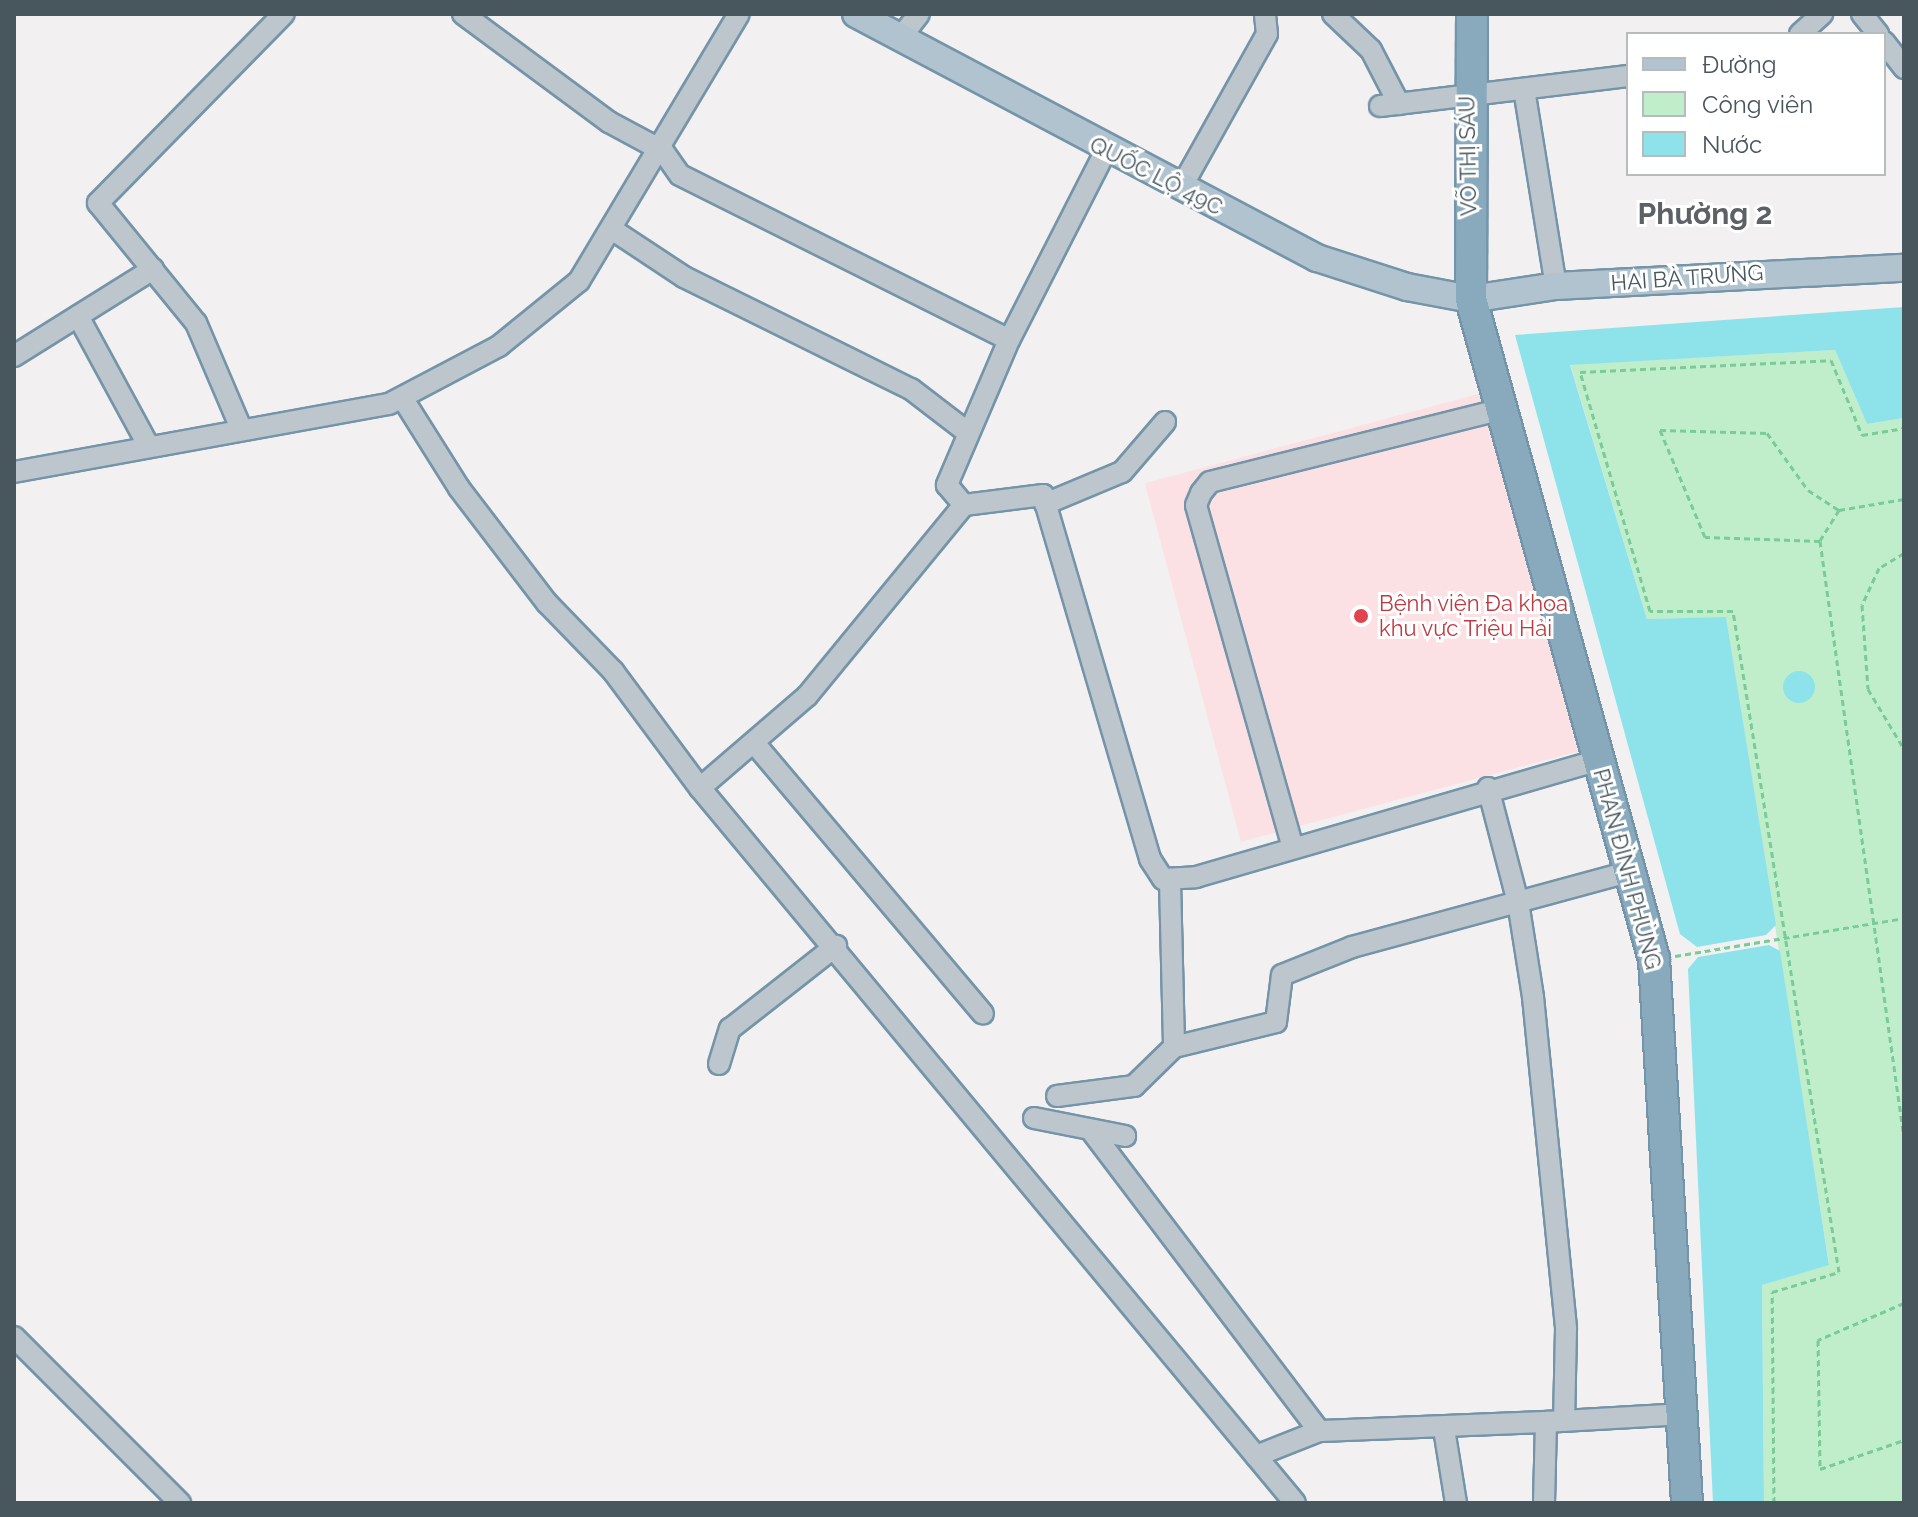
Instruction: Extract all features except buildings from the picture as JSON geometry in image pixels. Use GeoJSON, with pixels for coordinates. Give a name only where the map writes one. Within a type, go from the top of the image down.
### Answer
{"type":"FeatureCollection","features":[{"type":"Feature","properties":{"kind":"highway","name":"VÕ THỊ SÁU"},"geometry":{"type":"LineString","coordinates":[[1471,299],[1466,95],[1472,14]]}},
{"type":"Feature","properties":{"kind":"highway","name":"PHAN ĐÌNH PHÙNG"},"geometry":{"type":"LineString","coordinates":[[1471,299],[1631,871],[1660,1018],[1687,1503]]}},
{"type":"Feature","properties":{"kind":"main road","name":"QUỐC LỘ 49C"},"geometry":{"type":"LineString","coordinates":[[856,14],[1106,150],[1182,186],[1317,258],[1471,299]]}},
{"type":"Feature","properties":{"kind":"main road","name":"HAI BÀ TRƯNG"},"geometry":{"type":"LineString","coordinates":[[1471,299],[1556,286],[1904,268]]}},
{"type":"Feature","properties":{"kind":"street"},"geometry":{"type":"LineString","coordinates":[[240,426],[205,339],[153,269],[101,212],[100,199],[284,14]]}},
{"type":"Feature","properties":{"kind":"street"},"geometry":{"type":"LineString","coordinates":[[463,14],[609,122],[663,151],[680,175],[1009,340]]}},
{"type":"Feature","properties":{"kind":"street"},"geometry":{"type":"LineString","coordinates":[[14,472],[147,443],[403,399],[553,309],[613,230],[663,151],[739,14]]}},
{"type":"Feature","properties":{"kind":"street"},"geometry":{"type":"LineString","coordinates":[[901,37],[919,14]]}},
{"type":"Feature","properties":{"kind":"street"},"geometry":{"type":"LineString","coordinates":[[1182,186],[1267,34],[1265,14]]}},
{"type":"Feature","properties":{"kind":"street"},"geometry":{"type":"LineString","coordinates":[[1333,14],[1371,50],[1389,105],[1626,76]]}},
{"type":"Feature","properties":{"kind":"street"},"geometry":{"type":"LineString","coordinates":[[1802,32],[1822,14]]}},
{"type":"Feature","properties":{"kind":"street"},"geometry":{"type":"LineString","coordinates":[[1862,14],[1876,32]]}},
{"type":"Feature","properties":{"kind":"street"},"geometry":{"type":"LineString","coordinates":[[1886,45],[1904,68]]}},
{"type":"Feature","properties":{"kind":"street"},"geometry":{"type":"LineString","coordinates":[[1524,89],[1556,286]]}},
{"type":"Feature","properties":{"kind":"street"},"geometry":{"type":"LineString","coordinates":[[964,505],[947,485],[967,432],[1009,340],[1106,150]]}},
{"type":"Feature","properties":{"kind":"street"},"geometry":{"type":"LineString","coordinates":[[613,230],[684,277],[911,389],[967,432]]}},
{"type":"Feature","properties":{"kind":"street"},"geometry":{"type":"LineString","coordinates":[[14,356],[153,269]]}},
{"type":"Feature","properties":{"kind":"street"},"geometry":{"type":"LineString","coordinates":[[78,316],[147,443]]}},
{"type":"Feature","properties":{"kind":"street"},"geometry":{"type":"LineString","coordinates":[[403,399],[467,499],[547,603],[626,687],[700,788],[836,946],[1295,1503]]}},
{"type":"Feature","properties":{"kind":"street"},"geometry":{"type":"LineString","coordinates":[[1293,848],[1196,505],[1201,493],[1210,482],[1502,409]]}},
{"type":"Feature","properties":{"kind":"street"},"geometry":{"type":"LineString","coordinates":[[1045,504],[1122,472],[1165,422]]}},
{"type":"Feature","properties":{"kind":"street"},"geometry":{"type":"LineString","coordinates":[[700,788],[755,744],[826,675],[964,505],[1043,495],[1150,859],[1170,881],[1174,1047]]}},
{"type":"Feature","properties":{"kind":"street"},"geometry":{"type":"LineString","coordinates":[[755,744],[983,1014]]}},
{"type":"Feature","properties":{"kind":"street"},"geometry":{"type":"LineString","coordinates":[[1170,881],[1293,848],[1488,788],[1599,760]]}},
{"type":"Feature","properties":{"kind":"street"},"geometry":{"type":"LineString","coordinates":[[1488,788],[1518,902],[1565,1314],[1544,1503]]}},
{"type":"Feature","properties":{"kind":"street"},"geometry":{"type":"LineString","coordinates":[[1057,1096],[1140,1084],[1174,1047],[1279,1021],[1282,975],[1352,947],[1631,871]]}},
{"type":"Feature","properties":{"kind":"street"},"geometry":{"type":"LineString","coordinates":[[719,1064],[730,1029],[836,946]]}},
{"type":"Feature","properties":{"kind":"street"},"geometry":{"type":"LineString","coordinates":[[1034,1118],[1093,1133],[1125,1136]]}},
{"type":"Feature","properties":{"kind":"street"},"geometry":{"type":"LineString","coordinates":[[1093,1133],[1319,1431]]}},
{"type":"Feature","properties":{"kind":"street"},"geometry":{"type":"LineString","coordinates":[[14,1337],[180,1503]]}},
{"type":"Feature","properties":{"kind":"street"},"geometry":{"type":"LineString","coordinates":[[1256,1456],[1319,1431],[1444,1429],[1683,1414]]}},
{"type":"Feature","properties":{"kind":"street"},"geometry":{"type":"LineString","coordinates":[[1444,1429],[1456,1503]]}},
{"type":"Feature","properties":{"kind":"path"},"geometry":{"type":"LineString","coordinates":[[1774,1503],[1772,1292],[1839,1272],[1733,611],[1650,611],[1580,372],[1831,360],[1862,435],[1904,428]]}},
{"type":"Feature","properties":{"kind":"path"},"geometry":{"type":"LineString","coordinates":[[1820,541],[1705,537],[1660,430],[1767,433],[1808,490],[1839,510],[1904,499]]}},
{"type":"Feature","properties":{"kind":"path"},"geometry":{"type":"LineString","coordinates":[[1839,510],[1820,541],[1904,1138]]}},
{"type":"Feature","properties":{"kind":"path"},"geometry":{"type":"LineString","coordinates":[[1904,553],[1879,568],[1862,605],[1868,689],[1904,749]]}},
{"type":"Feature","properties":{"kind":"path"},"geometry":{"type":"LineString","coordinates":[[1698,952],[1904,918]]}},
{"type":"Feature","properties":{"kind":"path"},"geometry":{"type":"LineString","coordinates":[[1904,1303],[1818,1340],[1820,1469],[1904,1440]]}},
{"type":"Feature","properties":{"kind":"shaded area","name":"Bệnh viện Đa khoa khu vực Triệu Hải"},"geometry":{"type":"Polygon","coordinates":[[[1482,393],[1578,751],[1241,842],[1145,483],[1482,393]]]}},
{"type":"Feature","properties":{"kind":"green space"},"geometry":{"type":"Polygon","coordinates":[[[1835,350],[1867,424],[1904,418],[1904,1503],[1764,1503],[1762,1285],[1829,1264],[1726,618],[1647,619],[1570,364],[1835,350]]]}},
{"type":"Feature","properties":{"kind":"water"},"geometry":{"type":"Polygon","coordinates":[[[1904,307],[1904,418],[1867,424],[1835,350],[1570,365],[1647,619],[1726,617],[1776,925],[1766,935],[1697,947],[1680,934],[1515,335],[1904,307]]]}},
{"type":"Feature","properties":{"kind":"water"},"geometry":{"type":"Polygon","coordinates":[[[1799,671],[1810,676],[1815,687],[1810,698],[1799,703],[1788,698],[1783,687],[1788,676],[1799,671]]]}},
{"type":"Feature","properties":{"kind":"water"},"geometry":{"type":"Polygon","coordinates":[[[1769,945],[1780,951],[1829,1265],[1762,1285],[1764,1503],[1713,1503],[1688,969],[1698,957],[1769,945]]]}},
{"type":"Feature","properties":{"kind":"place","name":"Bệnh viện Đa khoa khu vực Triệu Hải"},"geometry":{"type":"Point","coordinates":[1361,616]}},
{"type":"Feature","properties":{"kind":"district","name":"Phường 2"},"geometry":{"type":"Point","coordinates":[1705,214]}}]}
